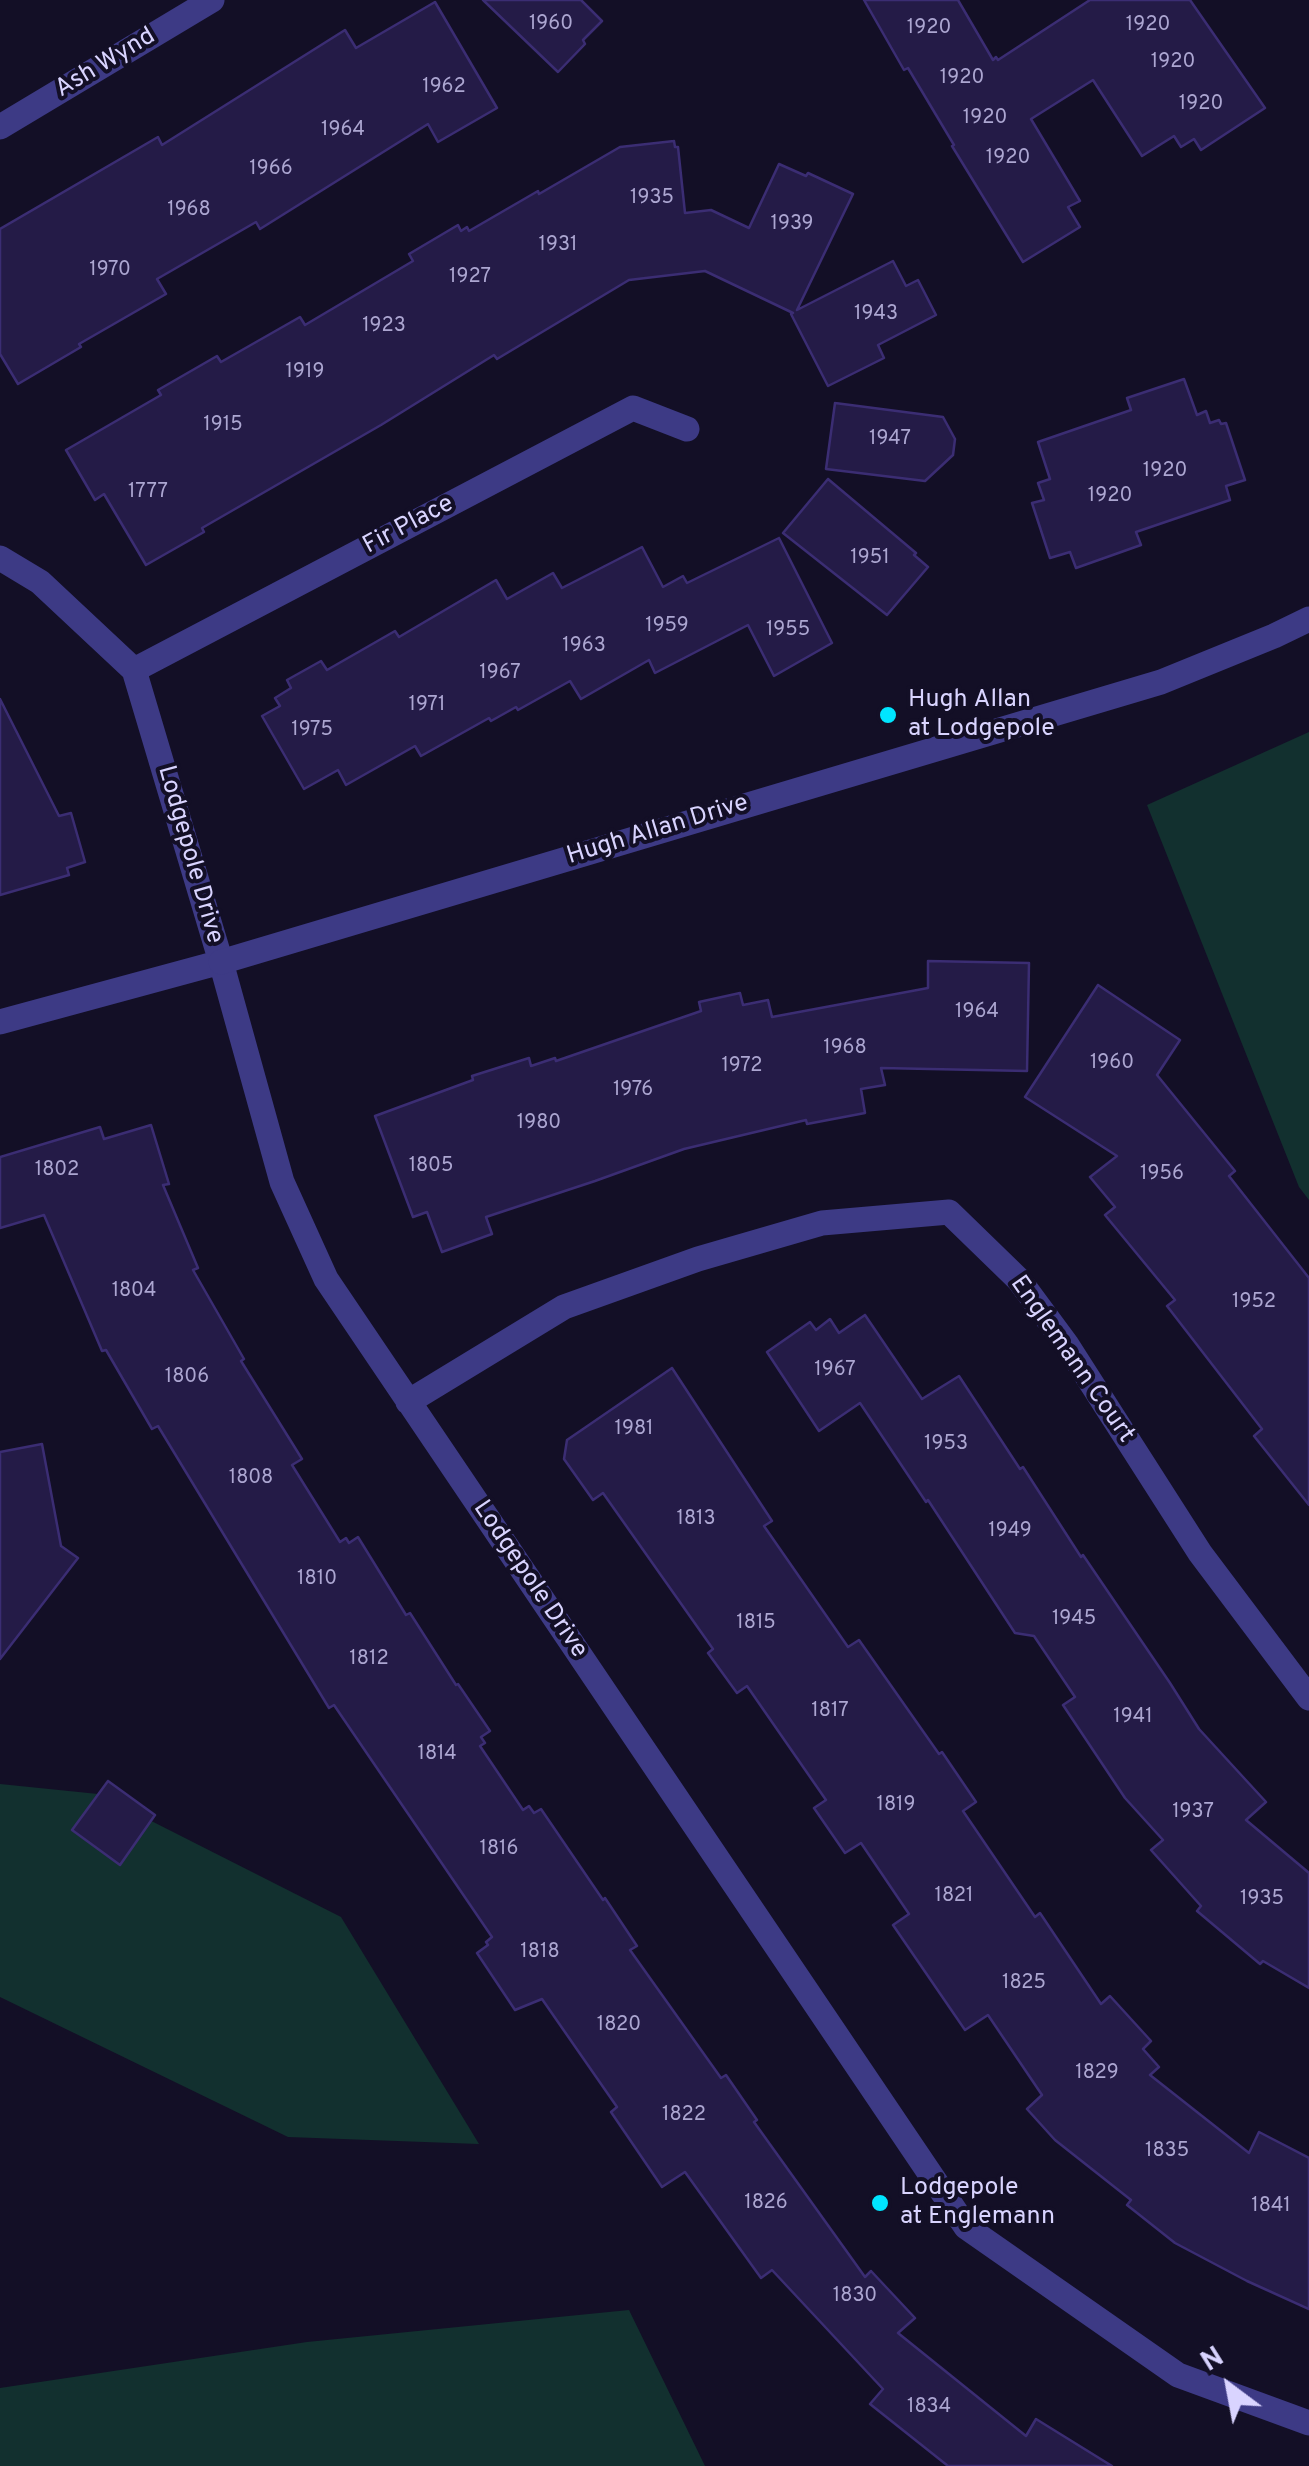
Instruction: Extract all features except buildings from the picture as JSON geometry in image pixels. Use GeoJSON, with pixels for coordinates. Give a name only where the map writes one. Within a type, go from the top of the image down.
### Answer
{"type":"FeatureCollection","features":[{"type":"Feature","properties":{"kind":"street","name":"Ash Wynd"},"geometry":{"type":"LineString","coordinates":[[0,126],[212,0]]}},
{"type":"Feature","properties":{"kind":"street","name":"Fir Place"},"geometry":{"type":"LineString","coordinates":[[134,670],[633,408],[687,429]]}},
{"type":"Feature","properties":{"kind":"street"},"geometry":{"type":"LineString","coordinates":[[0,558],[40,582],[134,670]]}},
{"type":"Feature","properties":{"kind":"street","name":"Hugh Allan Drive"},"geometry":{"type":"LineString","coordinates":[[0,1022],[221,962],[1160,682],[1309,619]]}},
{"type":"Feature","properties":{"kind":"street","name":"Lodgepole Drive"},"geometry":{"type":"LineString","coordinates":[[134,670],[282,1182],[326,1279],[408,1402],[966,2227],[1178,2375],[1309,2423]]}},
{"type":"Feature","properties":{"kind":"street","name":"Englemann Court"},"geometry":{"type":"LineString","coordinates":[[408,1402],[564,1307],[698,1259],[822,1223],[949,1212],[1019,1280],[1066,1345],[1200,1552],[1309,1698]]}},
{"type":"Feature","properties":{"kind":"green space"},"geometry":{"type":"Polygon","coordinates":[[[1309,732],[1309,1200],[1299,1187],[1147,805],[1309,732]]]}},
{"type":"Feature","properties":{"kind":"green space"},"geometry":{"type":"Polygon","coordinates":[[[0,1784],[98,1794],[341,1917],[479,2144],[288,2137],[0,1997],[0,1784]]]}},
{"type":"Feature","properties":{"kind":"green space"},"geometry":{"type":"Polygon","coordinates":[[[629,2310],[705,2466],[0,2466],[0,2388],[307,2342],[629,2310]]]}},
{"type":"Feature","properties":{"kind":"place","name":"Hugh Allan at Lodgepole"},"geometry":{"type":"Point","coordinates":[888,715]}},
{"type":"Feature","properties":{"kind":"place","name":"Lodgepole at Englemann"},"geometry":{"type":"Point","coordinates":[880,2203]}}]}
